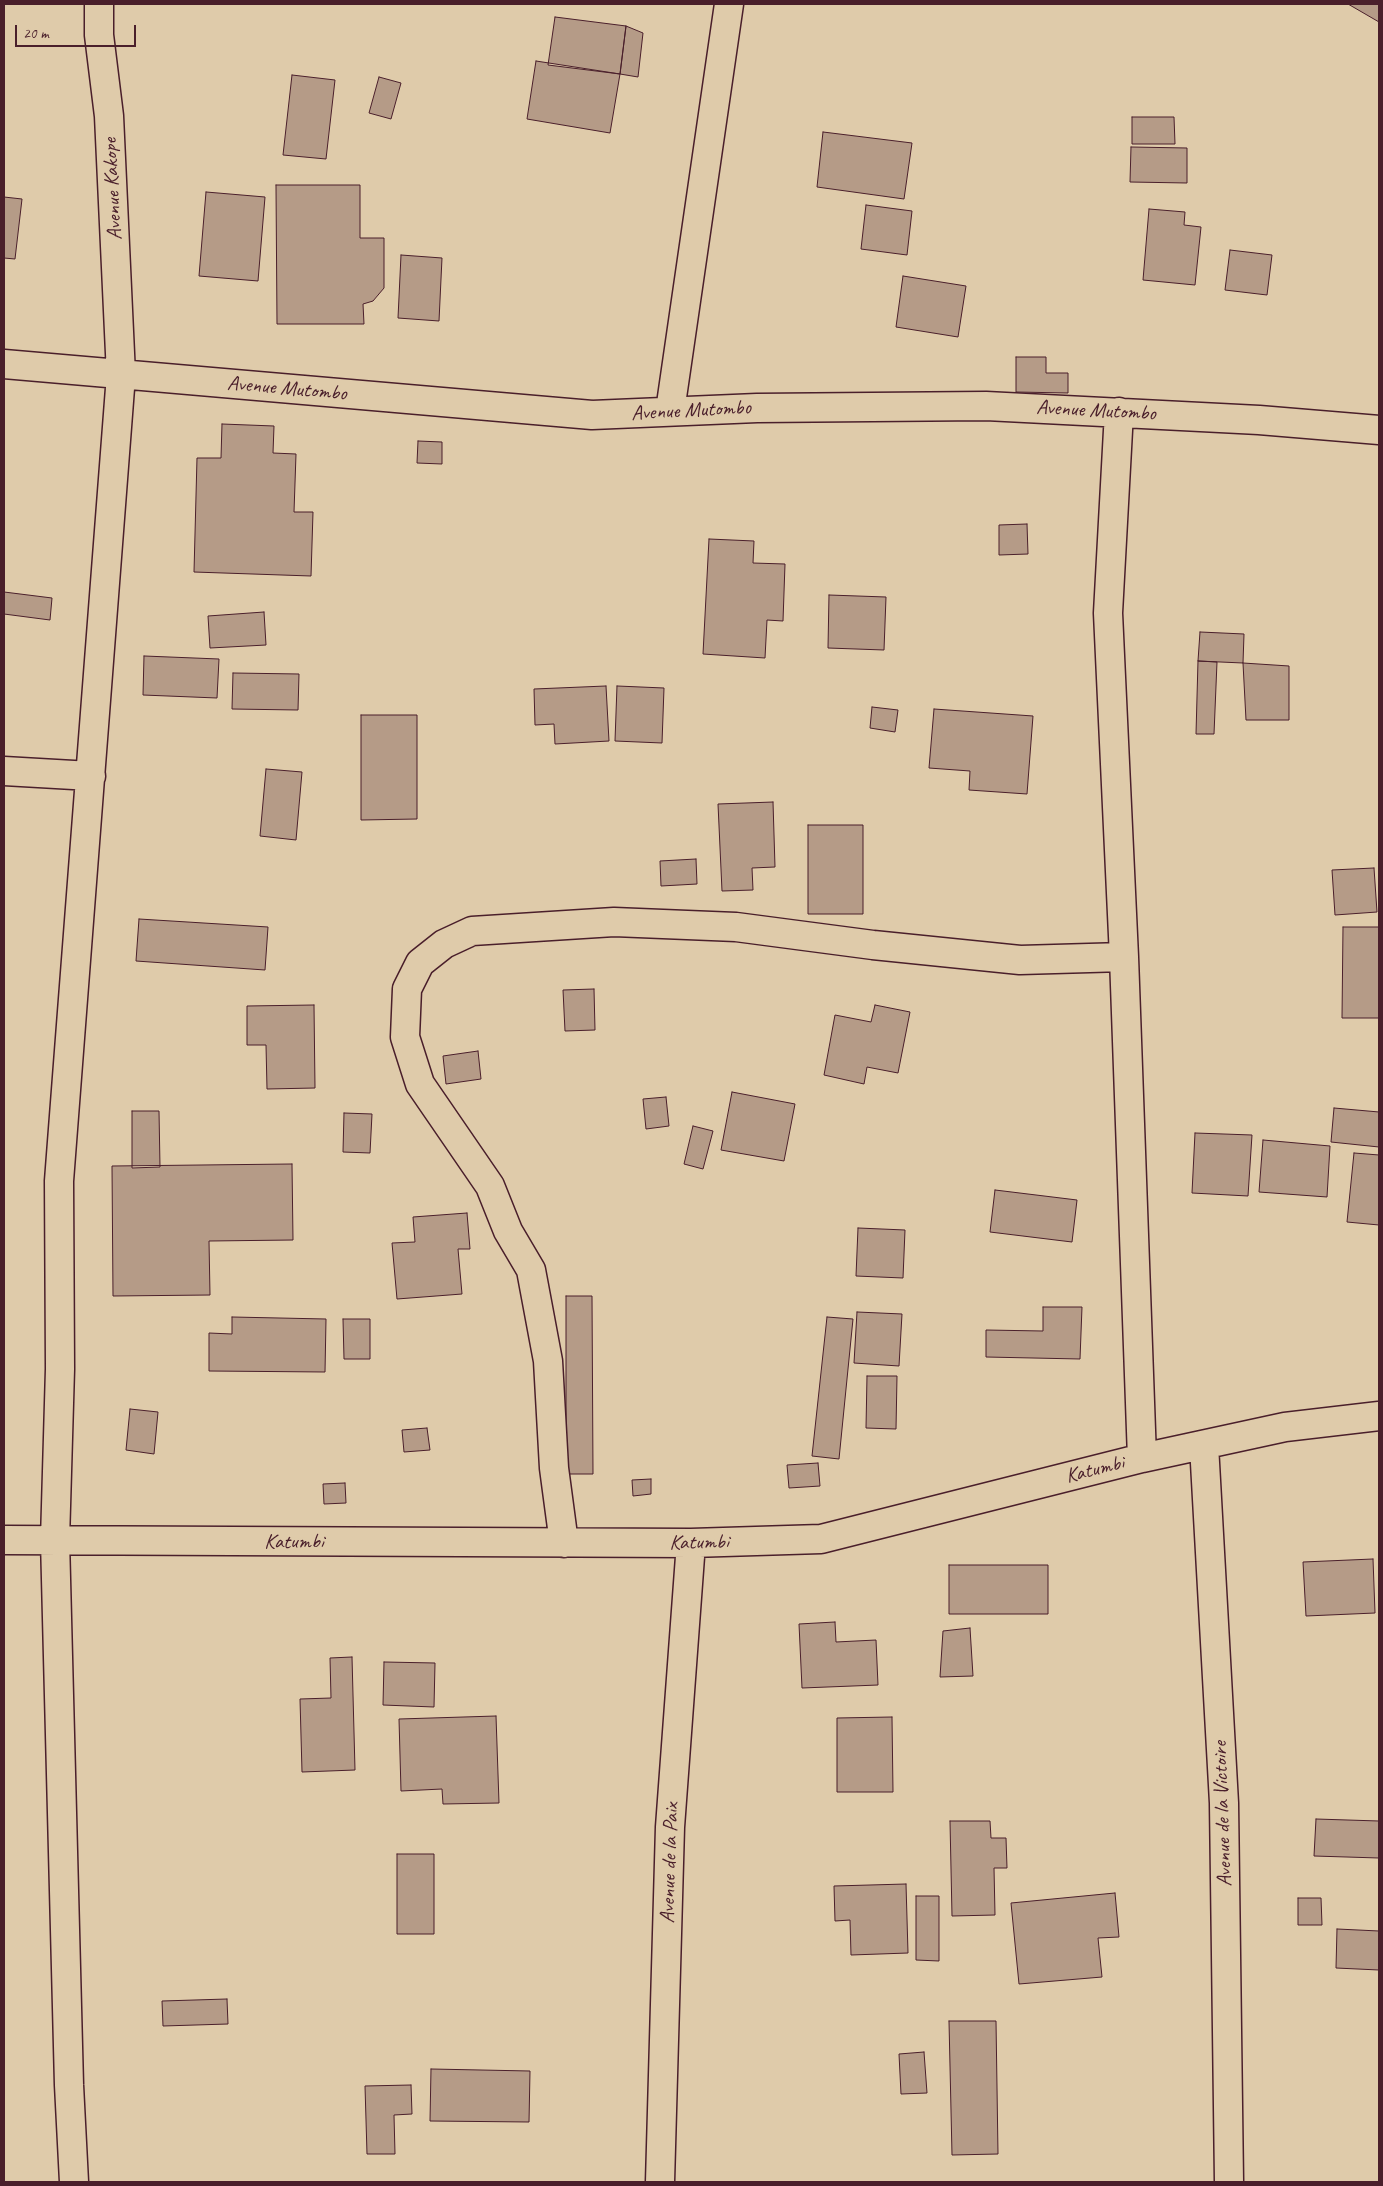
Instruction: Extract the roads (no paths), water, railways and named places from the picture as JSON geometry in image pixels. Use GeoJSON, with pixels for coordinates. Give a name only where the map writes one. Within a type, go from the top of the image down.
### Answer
{"type":"FeatureCollection","features":[{"type":"Feature","properties":{"kind":"street","name":"Avenue Kakope"},"geometry":{"type":"LineString","coordinates":[[74,2182],[69,2076],[55,1540],[60,1369],[59,1181],[121,375],[109,116],[99,36],[99,4]]}},
{"type":"Feature","properties":{"kind":"street"},"geometry":{"type":"LineString","coordinates":[[670,411],[729,4]]}},
{"type":"Feature","properties":{"kind":"street","name":"Avenue Mutombo"},"geometry":{"type":"LineString","coordinates":[[4,364],[592,415],[757,408],[986,406],[1259,420],[1379,430]]}},
{"type":"Feature","properties":{"kind":"street"},"geometry":{"type":"LineString","coordinates":[[1119,412],[1108,613],[1124,957],[1142,1458]]}},
{"type":"Feature","properties":{"kind":"street"},"geometry":{"type":"LineString","coordinates":[[4,771],[91,776]]}},
{"type":"Feature","properties":{"kind":"street"},"geometry":{"type":"LineString","coordinates":[[564,1543],[554,1468],[548,1361],[532,1270],[508,1231],[490,1186],[420,1084],[405,1037],[407,990],[420,963],[444,944],[472,931],[614,922],[736,927],[873,945],[1020,960],[1124,957]]}},
{"type":"Feature","properties":{"kind":"street","name":"Katumbi"},"geometry":{"type":"LineString","coordinates":[[4,1540],[691,1544],[820,1539],[1142,1458],[1285,1427],[1379,1416]]}},
{"type":"Feature","properties":{"kind":"street","name":"Avenue de la Victoire"},"geometry":{"type":"LineString","coordinates":[[1204,1445],[1224,1803],[1229,2182]]}},
{"type":"Feature","properties":{"kind":"street","name":"Avenue de la Paix"},"geometry":{"type":"LineString","coordinates":[[660,2182],[670,1827],[691,1544]]}}]}
